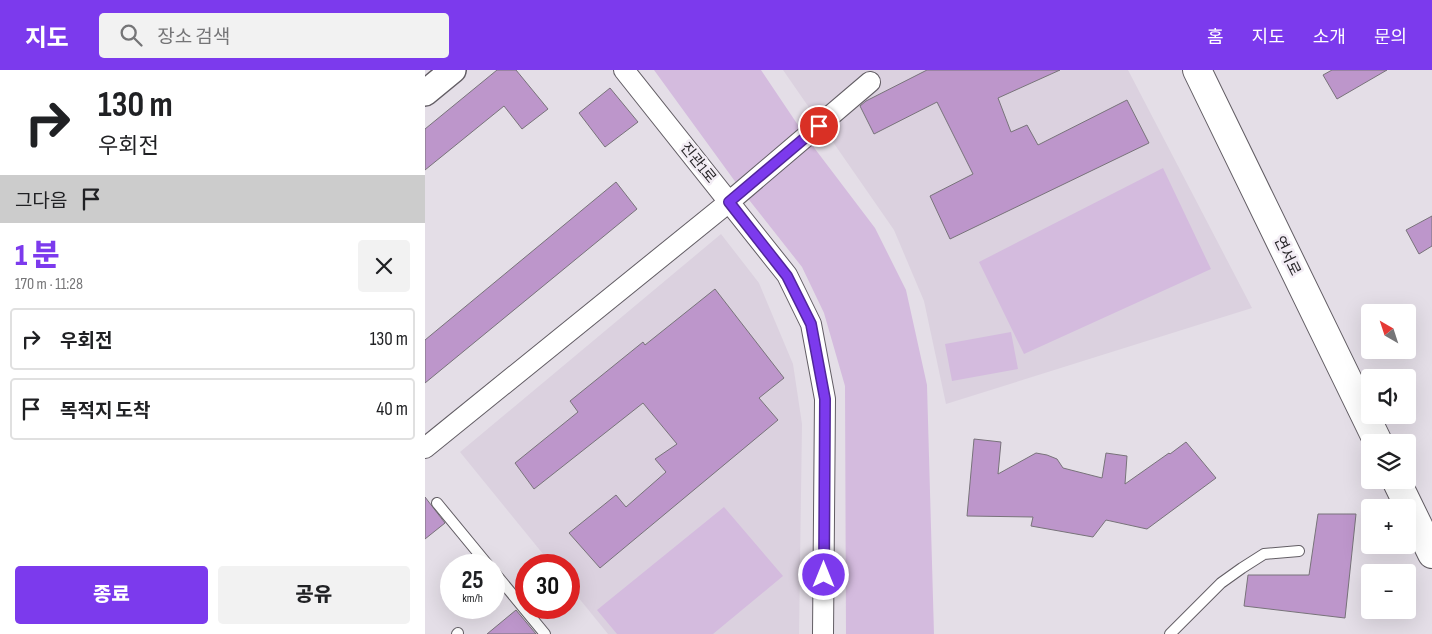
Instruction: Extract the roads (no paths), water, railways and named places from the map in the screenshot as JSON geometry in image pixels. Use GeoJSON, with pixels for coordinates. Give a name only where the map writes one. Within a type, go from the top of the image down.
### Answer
{"type":"FeatureCollection","features":[{"type":"Feature","properties":{"kind":"main road","name":"연서로"},"geometry":{"type":"LineString","coordinates":[[1197,70],[1374,434]]}},
{"type":"Feature","properties":{"kind":"main road"},"geometry":{"type":"LineString","coordinates":[[1400,489],[1432,554]]}},
{"type":"Feature","properties":{"kind":"street"},"geometry":{"type":"LineString","coordinates":[[425,93],[453,70]]}},
{"type":"Feature","properties":{"kind":"street","name":"진관1로"},"geometry":{"type":"LineString","coordinates":[[624,70],[787,276],[811,324],[825,399],[823,634]]}},
{"type":"Feature","properties":{"kind":"street"},"geometry":{"type":"LineString","coordinates":[[425,448],[729,202],[871,82]]}},
{"type":"Feature","properties":{"kind":"lane"},"geometry":{"type":"LineString","coordinates":[[437,503],[479,554]]}},
{"type":"Feature","properties":{"kind":"lane"},"geometry":{"type":"LineString","coordinates":[[1170,634],[1221,583],[1242,568],[1264,554],[1299,551]]}},
{"type":"Feature","properties":{"kind":"lane"},"geometry":{"type":"LineString","coordinates":[[505,585],[545,634]]}}]}
